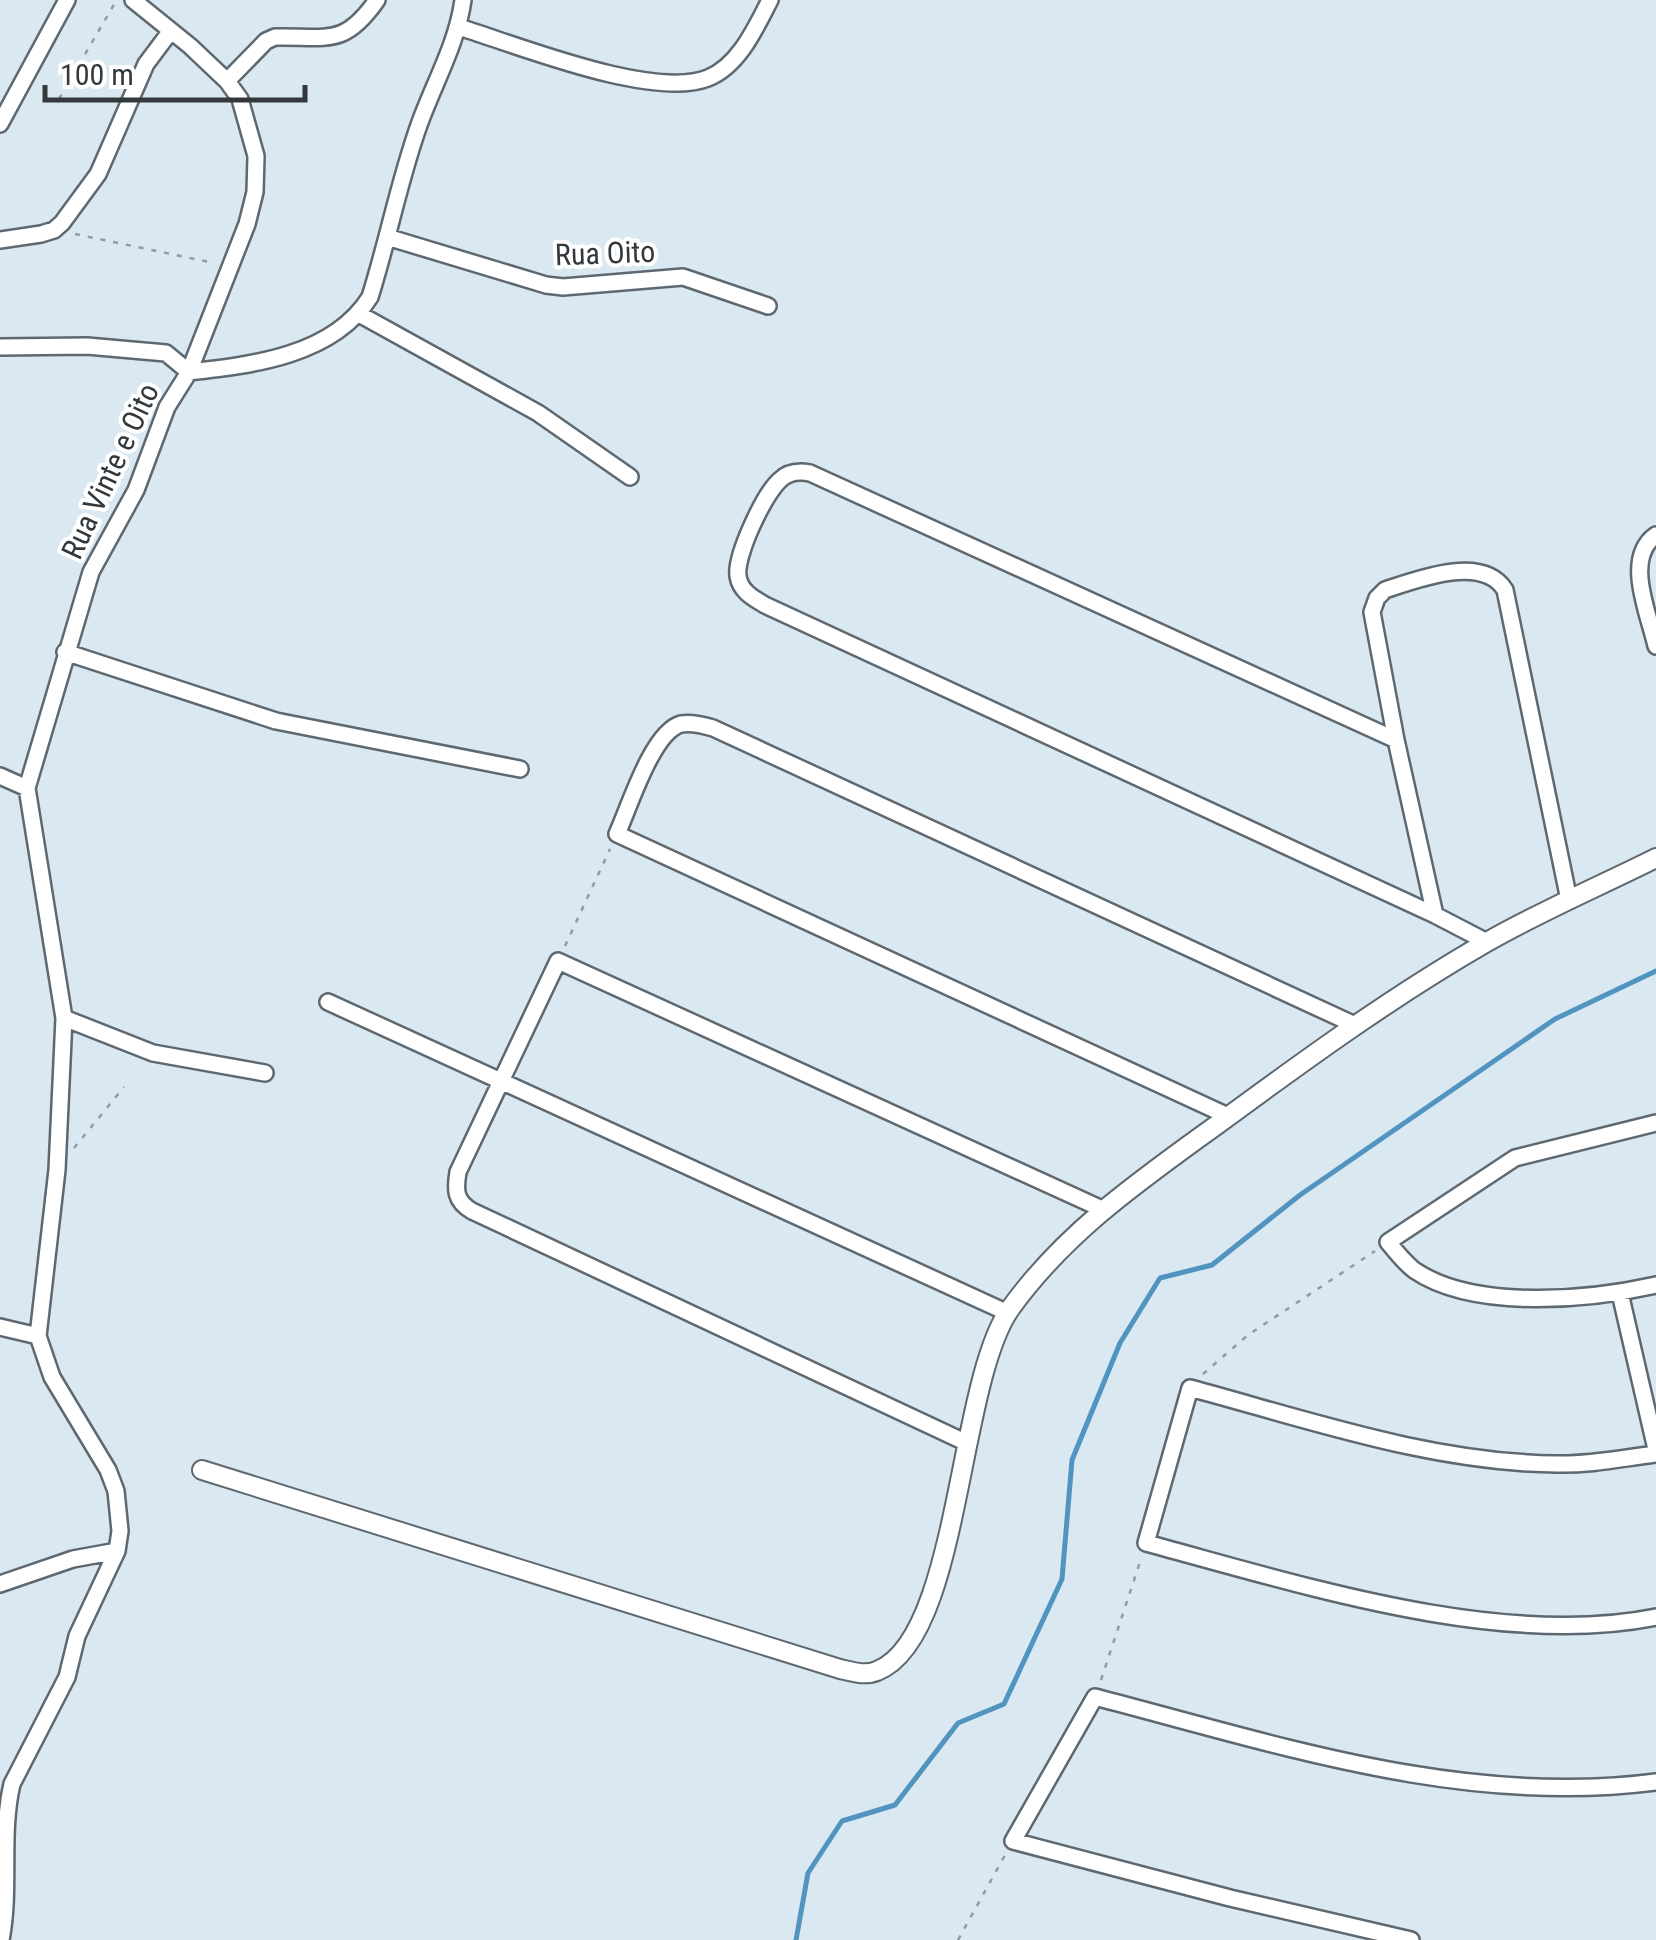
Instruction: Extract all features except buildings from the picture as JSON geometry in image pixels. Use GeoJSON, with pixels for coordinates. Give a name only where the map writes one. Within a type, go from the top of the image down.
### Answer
{"type":"FeatureCollection","features":[{"type":"Feature","properties":{"kind":"street"},"geometry":{"type":"LineString","coordinates":[[0,124],[67,0]]}},
{"type":"Feature","properties":{"kind":"street","name":"Rua Vinte e Oito"},"geometry":{"type":"LineString","coordinates":[[38,1336],[56,1170],[64,1018],[27,788],[91,572],[136,490],[168,407],[189,372],[247,224],[255,192],[256,156],[240,99],[228,81],[134,0]]}},
{"type":"Feature","properties":{"kind":"street"},"geometry":{"type":"LineString","coordinates":[[228,81],[266,40],[344,35],[354,30],[377,0]]}},
{"type":"Feature","properties":{"kind":"street"},"geometry":{"type":"LineString","coordinates":[[0,348],[87,346],[166,353],[189,372],[229,368],[316,344],[335,334],[360,314],[370,298],[399,184],[420,120],[459,27],[463,0]]}},
{"type":"Feature","properties":{"kind":"street"},"geometry":{"type":"LineString","coordinates":[[459,27],[621,78],[690,82],[708,78],[725,67],[753,33],[770,0]]}},
{"type":"Feature","properties":{"kind":"street"},"geometry":{"type":"LineString","coordinates":[[0,240],[54,230],[98,174],[146,64],[170,32]]}},
{"type":"Feature","properties":{"kind":"street","name":"Rua Oito"},"geometry":{"type":"LineString","coordinates":[[387,237],[546,285],[684,278],[768,306]]}},
{"type":"Feature","properties":{"kind":"street"},"geometry":{"type":"LineString","coordinates":[[360,314],[538,413],[630,476]]}},
{"type":"Feature","properties":{"kind":"street"},"geometry":{"type":"LineString","coordinates":[[1396,740],[814,474],[792,473],[776,484],[741,554],[740,582],[747,593],[765,605],[1435,914],[1487,942]]}},
{"type":"Feature","properties":{"kind":"street"},"geometry":{"type":"LineString","coordinates":[[1656,535],[1643,548],[1639,566],[1656,646]]}},
{"type":"Feature","properties":{"kind":"street"},"geometry":{"type":"LineString","coordinates":[[1435,914],[1372,622],[1377,598],[1394,587],[1477,571],[1492,576],[1506,596],[1570,900]]}},
{"type":"Feature","properties":{"kind":"street"},"geometry":{"type":"LineString","coordinates":[[65,652],[276,721],[520,769]]}},
{"type":"Feature","properties":{"kind":"street"},"geometry":{"type":"LineString","coordinates":[[1228,1116],[617,834],[656,746],[679,725],[702,725],[764,750],[1355,1025]]}},
{"type":"Feature","properties":{"kind":"street"},"geometry":{"type":"LineString","coordinates":[[0,776],[27,788]]}},
{"type":"Feature","properties":{"kind":"street"},"geometry":{"type":"LineString","coordinates":[[202,1470],[866,1674],[892,1662],[921,1622],[945,1550],[981,1386],[1008,1313],[1062,1247],[1102,1209],[1355,1025],[1487,942],[1656,858]]}},
{"type":"Feature","properties":{"kind":"street"},"geometry":{"type":"LineString","coordinates":[[967,1443],[463,1206],[456,1190],[458,1172],[558,961],[1102,1209]]}},
{"type":"Feature","properties":{"kind":"street"},"geometry":{"type":"LineString","coordinates":[[328,1002],[1008,1313]]}},
{"type":"Feature","properties":{"kind":"street"},"geometry":{"type":"LineString","coordinates":[[64,1018],[153,1053],[265,1073]]}},
{"type":"Feature","properties":{"kind":"street"},"geometry":{"type":"LineString","coordinates":[[1656,1123],[1515,1158],[1388,1242],[1412,1269],[1463,1289],[1552,1299],[1656,1286]]}},
{"type":"Feature","properties":{"kind":"street"},"geometry":{"type":"LineString","coordinates":[[1620,1293],[1656,1452],[1558,1464],[1493,1460],[1351,1431],[1190,1388],[1146,1544],[1425,1610],[1529,1625],[1608,1624],[1656,1617]]}},
{"type":"Feature","properties":{"kind":"street"},"geometry":{"type":"LineString","coordinates":[[0,1327],[38,1336],[52,1377],[108,1470],[116,1491],[120,1531],[117,1551],[83,1619],[67,1677],[12,1784],[4,1828],[6,1898],[1,1940]]}},
{"type":"Feature","properties":{"kind":"street"},"geometry":{"type":"LineString","coordinates":[[0,1584],[73,1558],[117,1551]]}},
{"type":"Feature","properties":{"kind":"street"},"geometry":{"type":"LineString","coordinates":[[1411,1940],[1248,1903],[1012,1840],[1095,1697],[1352,1763],[1472,1784],[1598,1788],[1656,1782]]}},
{"type":"Feature","properties":{"kind":"path"},"geometry":{"type":"LineString","coordinates":[[58,99],[116,0]]}},
{"type":"Feature","properties":{"kind":"path"},"geometry":{"type":"LineString","coordinates":[[54,230],[230,266]]}},
{"type":"Feature","properties":{"kind":"path"},"geometry":{"type":"LineString","coordinates":[[558,961],[617,834]]}},
{"type":"Feature","properties":{"kind":"path"},"geometry":{"type":"LineString","coordinates":[[56,1170],[124,1088]]}},
{"type":"Feature","properties":{"kind":"path"},"geometry":{"type":"LineString","coordinates":[[1190,1388],[1248,1335],[1388,1242]]}},
{"type":"Feature","properties":{"kind":"path"},"geometry":{"type":"LineString","coordinates":[[1095,1697],[1146,1544]]}},
{"type":"Feature","properties":{"kind":"path"},"geometry":{"type":"LineString","coordinates":[[958,1940],[1012,1840]]}},
{"type":"Feature","properties":{"kind":"waterway"},"geometry":{"type":"LineString","coordinates":[[796,1940],[808,1873],[842,1821],[895,1805],[958,1723],[1004,1704],[1062,1579],[1072,1460],[1120,1343],[1160,1278],[1212,1265],[1300,1195],[1555,1019],[1656,971]]}}]}
